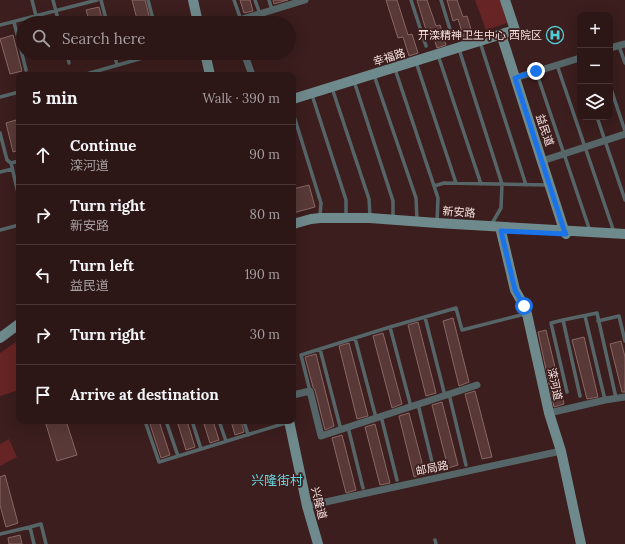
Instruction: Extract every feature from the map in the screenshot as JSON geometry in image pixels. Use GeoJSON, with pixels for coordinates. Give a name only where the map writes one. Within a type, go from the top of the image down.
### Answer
{"type":"FeatureCollection","features":[{"type":"Feature","properties":{"kind":"main road"},"geometry":{"type":"LineString","coordinates":[[193,0],[196,16]]}},
{"type":"Feature","properties":{"kind":"main road","name":"幸福路"},"geometry":{"type":"LineString","coordinates":[[296,98],[515,30],[506,0]]}},
{"type":"Feature","properties":{"kind":"main road","name":"益民道"},"geometry":{"type":"LineString","coordinates":[[501,34],[565,232]]}},
{"type":"Feature","properties":{"kind":"main road"},"geometry":{"type":"LineString","coordinates":[[207,60],[209,72]]}},
{"type":"Feature","properties":{"kind":"main road","name":"新安路"},"geometry":{"type":"LineString","coordinates":[[296,223],[320,218],[370,218],[491,226],[625,238]]}},
{"type":"Feature","properties":{"kind":"main road","name":"新安路"},"geometry":{"type":"LineString","coordinates":[[296,227],[321,222],[352,222],[501,231],[590,231],[625,234]]}},
{"type":"Feature","properties":{"kind":"main road","name":"滦河道"},"geometry":{"type":"LineString","coordinates":[[501,231],[515,290],[527,314],[549,412],[561,451],[581,544]]}},
{"type":"Feature","properties":{"kind":"main road"},"geometry":{"type":"LineString","coordinates":[[0,338],[16,326]]}},
{"type":"Feature","properties":{"kind":"main road"},"geometry":{"type":"LineString","coordinates":[[0,342],[16,331]]}},
{"type":"Feature","properties":{"kind":"main road","name":"兴隆道"},"geometry":{"type":"LineString","coordinates":[[289,424],[307,506],[318,544]]}},
{"type":"Feature","properties":{"kind":"street"},"geometry":{"type":"LineString","coordinates":[[254,16],[293,2],[304,0]]}},
{"type":"Feature","properties":{"kind":"street"},"geometry":{"type":"LineString","coordinates":[[247,60],[251,72]]}},
{"type":"Feature","properties":{"kind":"street"},"geometry":{"type":"LineString","coordinates":[[515,78],[577,60]]}},
{"type":"Feature","properties":{"kind":"street"},"geometry":{"type":"LineString","coordinates":[[542,161],[625,132]]}},
{"type":"Feature","properties":{"kind":"street"},"geometry":{"type":"LineString","coordinates":[[296,394],[310,391],[321,436],[477,385]]}},
{"type":"Feature","properties":{"kind":"street"},"geometry":{"type":"LineString","coordinates":[[549,412],[625,397]]}},
{"type":"Feature","properties":{"kind":"street","name":"邮局路"},"geometry":{"type":"LineString","coordinates":[[307,506],[561,451]]}},
{"type":"Feature","properties":{"kind":"lane"},"geometry":{"type":"LineString","coordinates":[[32,0],[36,16],[97,0]]}},
{"type":"Feature","properties":{"kind":"lane"},"geometry":{"type":"LineString","coordinates":[[53,0],[57,16]]}},
{"type":"Feature","properties":{"kind":"lane"},"geometry":{"type":"LineString","coordinates":[[101,0],[105,16]]}},
{"type":"Feature","properties":{"kind":"lane"},"geometry":{"type":"LineString","coordinates":[[148,0],[152,16]]}},
{"type":"Feature","properties":{"kind":"lane"},"geometry":{"type":"LineString","coordinates":[[234,0],[235,16]]}},
{"type":"Feature","properties":{"kind":"lane"},"geometry":{"type":"LineString","coordinates":[[255,0],[260,14]]}},
{"type":"Feature","properties":{"kind":"lane"},"geometry":{"type":"LineString","coordinates":[[269,0],[272,10]]}},
{"type":"Feature","properties":{"kind":"lane"},"geometry":{"type":"LineString","coordinates":[[411,0],[426,46]]}},
{"type":"Feature","properties":{"kind":"lane"},"geometry":{"type":"LineString","coordinates":[[441,0],[452,36]]}},
{"type":"Feature","properties":{"kind":"lane"},"geometry":{"type":"LineString","coordinates":[[0,25],[14,22],[16,30]]}},
{"type":"Feature","properties":{"kind":"lane"},"geometry":{"type":"LineString","coordinates":[[480,41],[526,184]]}},
{"type":"Feature","properties":{"kind":"lane"},"geometry":{"type":"LineString","coordinates":[[622,45],[625,64]]}},
{"type":"Feature","properties":{"kind":"lane"},"geometry":{"type":"LineString","coordinates":[[459,48],[502,184],[501,208],[491,226]]}},
{"type":"Feature","properties":{"kind":"lane"},"geometry":{"type":"LineString","coordinates":[[438,54],[481,184]]}},
{"type":"Feature","properties":{"kind":"lane"},"geometry":{"type":"LineString","coordinates":[[24,60],[26,70]]}},
{"type":"Feature","properties":{"kind":"lane"},"geometry":{"type":"LineString","coordinates":[[68,60],[69,64]]}},
{"type":"Feature","properties":{"kind":"lane"},"geometry":{"type":"LineString","coordinates":[[116,60],[118,65]]}},
{"type":"Feature","properties":{"kind":"lane"},"geometry":{"type":"LineString","coordinates":[[94,72],[136,60]]}},
{"type":"Feature","properties":{"kind":"lane"},"geometry":{"type":"LineString","coordinates":[[416,61],[456,183]]}},
{"type":"Feature","properties":{"kind":"lane"},"geometry":{"type":"LineString","coordinates":[[557,65],[614,234]]}},
{"type":"Feature","properties":{"kind":"lane"},"geometry":{"type":"LineString","coordinates":[[395,68],[438,198],[437,223]]}},
{"type":"Feature","properties":{"kind":"lane"},"geometry":{"type":"LineString","coordinates":[[536,71],[590,231]]}},
{"type":"Feature","properties":{"kind":"lane"},"geometry":{"type":"LineString","coordinates":[[374,74],[416,198],[417,221]]}},
{"type":"Feature","properties":{"kind":"lane"},"geometry":{"type":"LineString","coordinates":[[353,80],[393,201],[393,220]]}},
{"type":"Feature","properties":{"kind":"lane"},"geometry":{"type":"LineString","coordinates":[[332,87],[369,200],[370,218]]}},
{"type":"Feature","properties":{"kind":"lane"},"geometry":{"type":"LineString","coordinates":[[0,97],[16,93]]}},
{"type":"Feature","properties":{"kind":"lane"},"geometry":{"type":"LineString","coordinates":[[311,94],[346,200],[346,217]]}},
{"type":"Feature","properties":{"kind":"lane"},"geometry":{"type":"LineString","coordinates":[[613,95],[625,132]]}},
{"type":"Feature","properties":{"kind":"lane"},"geometry":{"type":"LineString","coordinates":[[598,120],[625,200]]}},
{"type":"Feature","properties":{"kind":"lane"},"geometry":{"type":"LineString","coordinates":[[296,123],[321,203],[320,218]]}},
{"type":"Feature","properties":{"kind":"lane"},"geometry":{"type":"LineString","coordinates":[[0,133],[7,160],[11,163],[16,185]]}},
{"type":"Feature","properties":{"kind":"lane"},"geometry":{"type":"LineString","coordinates":[[11,163],[16,162]]}},
{"type":"Feature","properties":{"kind":"lane"},"geometry":{"type":"LineString","coordinates":[[0,172],[12,169]]}},
{"type":"Feature","properties":{"kind":"lane"},"geometry":{"type":"LineString","coordinates":[[434,186],[444,183],[550,185]]}},
{"type":"Feature","properties":{"kind":"lane"},"geometry":{"type":"LineString","coordinates":[[0,230],[16,226]]}},
{"type":"Feature","properties":{"kind":"lane"},"geometry":{"type":"LineString","coordinates":[[310,391],[301,355],[456,308],[462,330],[527,314]]}},
{"type":"Feature","properties":{"kind":"lane"},"geometry":{"type":"LineString","coordinates":[[567,392],[551,323],[597,313],[616,398]]}},
{"type":"Feature","properties":{"kind":"lane"},"geometry":{"type":"LineString","coordinates":[[585,316],[605,400]]}},
{"type":"Feature","properties":{"kind":"lane"},"geometry":{"type":"LineString","coordinates":[[598,321],[619,316],[625,341]]}},
{"type":"Feature","properties":{"kind":"lane"},"geometry":{"type":"LineString","coordinates":[[425,317],[466,465]]}},
{"type":"Feature","properties":{"kind":"lane"},"geometry":{"type":"LineString","coordinates":[[563,320],[580,396]]}},
{"type":"Feature","properties":{"kind":"lane"},"geometry":{"type":"LineString","coordinates":[[390,327],[434,470]]}},
{"type":"Feature","properties":{"kind":"lane"},"geometry":{"type":"LineString","coordinates":[[355,338],[397,480]]}},
{"type":"Feature","properties":{"kind":"lane"},"geometry":{"type":"LineString","coordinates":[[320,350],[363,488]]}},
{"type":"Feature","properties":{"kind":"lane"},"geometry":{"type":"LineString","coordinates":[[146,424],[159,462],[283,424]]}},
{"type":"Feature","properties":{"kind":"lane"},"geometry":{"type":"LineString","coordinates":[[167,424],[178,456]]}},
{"type":"Feature","properties":{"kind":"lane"},"geometry":{"type":"LineString","coordinates":[[193,424],[201,449]]}},
{"type":"Feature","properties":{"kind":"lane"},"geometry":{"type":"LineString","coordinates":[[220,424],[226,441]]}},
{"type":"Feature","properties":{"kind":"lane"},"geometry":{"type":"LineString","coordinates":[[245,424],[248,435]]}},
{"type":"Feature","properties":{"kind":"lane"},"geometry":{"type":"LineString","coordinates":[[0,534],[41,524],[46,544]]}},
{"type":"Feature","properties":{"kind":"lane"},"geometry":{"type":"LineString","coordinates":[[30,527],[34,544]]}},
{"type":"Feature","properties":{"kind":"shaded area"},"geometry":{"type":"Polygon","coordinates":[[[475,0],[500,0],[507,23],[486,30],[475,0]]]}},
{"type":"Feature","properties":{"kind":"shaded area"},"geometry":{"type":"Polygon","coordinates":[[[16,342],[16,391],[0,396],[0,353],[16,342]]]}},
{"type":"Feature","properties":{"kind":"shaded area"},"geometry":{"type":"Polygon","coordinates":[[[9,439],[17,457],[0,466],[0,444],[9,439]]]}},
{"type":"Feature","properties":{"kind":"building"},"geometry":{"type":"Polygon","coordinates":[[[132,0],[145,0],[149,16],[136,16],[132,0]]]}},
{"type":"Feature","properties":{"kind":"building"},"geometry":{"type":"Polygon","coordinates":[[[240,0],[250,0],[253,11],[244,13],[240,0]]]}},
{"type":"Feature","properties":{"kind":"building"},"geometry":{"type":"Polygon","coordinates":[[[273,0],[288,0],[274,4],[273,0]]]}},
{"type":"Feature","properties":{"kind":"building"},"geometry":{"type":"Polygon","coordinates":[[[386,0],[397,0],[408,35],[412,34],[418,53],[409,56],[403,37],[398,38],[386,0]]]}},
{"type":"Feature","properties":{"kind":"building"},"geometry":{"type":"Polygon","coordinates":[[[417,0],[427,0],[436,26],[440,25],[446,45],[437,48],[431,28],[426,30],[417,0]]]}},
{"type":"Feature","properties":{"kind":"building"},"geometry":{"type":"Polygon","coordinates":[[[447,0],[457,0],[463,17],[467,16],[473,36],[464,39],[458,19],[453,21],[447,0]]]}},
{"type":"Feature","properties":{"kind":"building"},"geometry":{"type":"Polygon","coordinates":[[[99,7],[101,16],[88,16],[86,10],[99,7]]]}},
{"type":"Feature","properties":{"kind":"building"},"geometry":{"type":"Polygon","coordinates":[[[13,35],[16,47],[16,60],[19,60],[22,71],[10,74],[0,39],[13,35]]]}},
{"type":"Feature","properties":{"kind":"building"},"geometry":{"type":"Polygon","coordinates":[[[16,120],[16,151],[13,152],[6,123],[16,120]]]}},
{"type":"Feature","properties":{"kind":"building"},"geometry":{"type":"Polygon","coordinates":[[[309,185],[315,207],[296,212],[296,188],[309,185]]]}},
{"type":"Feature","properties":{"kind":"building"},"geometry":{"type":"Polygon","coordinates":[[[453,318],[469,382],[459,386],[443,321],[453,318]]]}},
{"type":"Feature","properties":{"kind":"building"},"geometry":{"type":"Polygon","coordinates":[[[418,322],[436,393],[426,396],[408,325],[418,322]]]}},
{"type":"Feature","properties":{"kind":"building"},"geometry":{"type":"Polygon","coordinates":[[[546,330],[564,404],[554,407],[538,332],[546,330]]]}},
{"type":"Feature","properties":{"kind":"building"},"geometry":{"type":"Polygon","coordinates":[[[383,333],[402,404],[392,408],[373,336],[383,333]]]}},
{"type":"Feature","properties":{"kind":"building"},"geometry":{"type":"Polygon","coordinates":[[[584,337],[598,397],[587,399],[572,340],[584,337]]]}},
{"type":"Feature","properties":{"kind":"building"},"geometry":{"type":"Polygon","coordinates":[[[621,341],[625,357],[625,392],[622,392],[610,344],[621,341]]]}},
{"type":"Feature","properties":{"kind":"building"},"geometry":{"type":"Polygon","coordinates":[[[349,343],[368,416],[357,419],[339,346],[349,343]]]}},
{"type":"Feature","properties":{"kind":"building"},"geometry":{"type":"Polygon","coordinates":[[[316,354],[334,426],[325,430],[305,357],[316,354]]]}},
{"type":"Feature","properties":{"kind":"building"},"geometry":{"type":"Polygon","coordinates":[[[475,391],[492,457],[482,459],[465,394],[475,391]]]}},
{"type":"Feature","properties":{"kind":"building"},"geometry":{"type":"Polygon","coordinates":[[[442,402],[458,465],[448,468],[432,405],[442,402]]]}},
{"type":"Feature","properties":{"kind":"building"},"geometry":{"type":"Polygon","coordinates":[[[409,413],[425,474],[414,477],[399,416],[409,413]]]}},
{"type":"Feature","properties":{"kind":"building"},"geometry":{"type":"Polygon","coordinates":[[[46,424],[67,424],[77,455],[57,461],[46,424]]]}},
{"type":"Feature","properties":{"kind":"building"},"geometry":{"type":"Polygon","coordinates":[[[150,424],[160,424],[170,455],[161,458],[150,424]]]}},
{"type":"Feature","properties":{"kind":"building"},"geometry":{"type":"Polygon","coordinates":[[[178,424],[188,424],[195,447],[186,450],[178,424]]]}},
{"type":"Feature","properties":{"kind":"building"},"geometry":{"type":"Polygon","coordinates":[[[204,424],[214,424],[219,440],[210,443],[204,424]]]}},
{"type":"Feature","properties":{"kind":"building"},"geometry":{"type":"Polygon","coordinates":[[[232,424],[242,424],[244,432],[235,435],[232,424]]]}},
{"type":"Feature","properties":{"kind":"building"},"geometry":{"type":"Polygon","coordinates":[[[375,424],[390,483],[380,485],[365,427],[375,424]]]}},
{"type":"Feature","properties":{"kind":"building"},"geometry":{"type":"Polygon","coordinates":[[[342,435],[356,490],[346,493],[332,438],[342,435]]]}},
{"type":"Feature","properties":{"kind":"building"},"geometry":{"type":"Polygon","coordinates":[[[5,475],[18,523],[6,527],[0,505],[0,477],[5,475]]]}},
{"type":"Feature","properties":{"kind":"building"},"geometry":{"type":"Polygon","coordinates":[[[20,535],[22,544],[9,544],[8,538],[20,535]]]}},
{"type":"Feature","properties":{"kind":"place","name":"开滦精神卫生中心 西院区"},"geometry":{"type":"Point","coordinates":[555,35]}},
{"type":"Feature","properties":{"kind":"district","name":"兴隆街村"},"geometry":{"type":"Point","coordinates":[277,480]}},
{"type":"Feature","properties":{"kind":"route"},"geometry":{"type":"LineString","coordinates":[[524,306],[515,290],[501,231],[566,234],[515,78],[536,71]]}}]}
